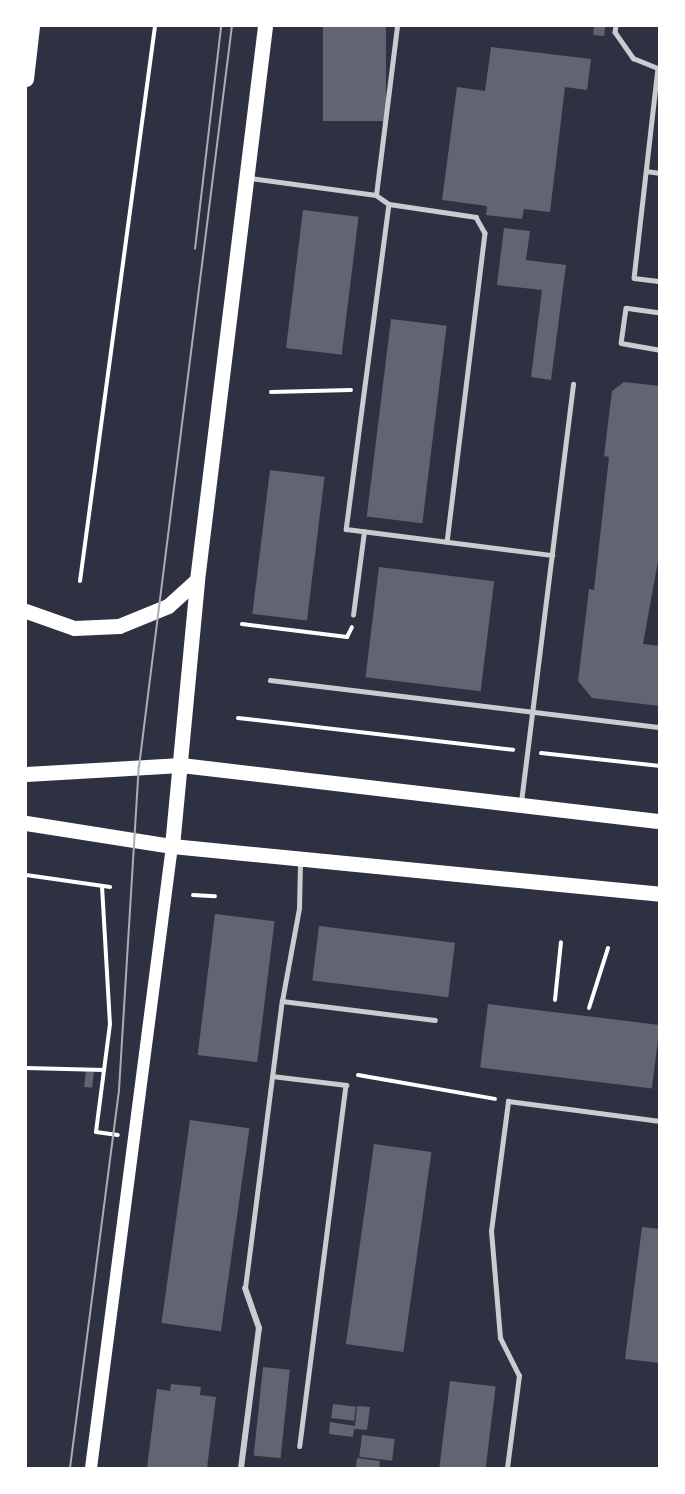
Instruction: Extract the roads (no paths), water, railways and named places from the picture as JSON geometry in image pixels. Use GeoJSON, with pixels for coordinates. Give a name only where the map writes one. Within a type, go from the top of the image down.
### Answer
{"type":"FeatureCollection","features":[{"type":"Feature","properties":{"kind":"main road"},"geometry":{"type":"LineString","coordinates":[[26,79],[32,26]]}},
{"type":"Feature","properties":{"kind":"main road"},"geometry":{"type":"LineString","coordinates":[[91,1468],[172,846],[197,580],[265,26]]}},
{"type":"Feature","properties":{"kind":"main road"},"geometry":{"type":"LineString","coordinates":[[26,611],[74,628],[119,626],[168,606],[197,580]]}},
{"type":"Feature","properties":{"kind":"main road"},"geometry":{"type":"LineString","coordinates":[[26,774],[181,765],[660,821]]}},
{"type":"Feature","properties":{"kind":"main road"},"geometry":{"type":"LineString","coordinates":[[26,823],[172,846],[660,894]]}},
{"type":"Feature","properties":{"kind":"street"},"geometry":{"type":"LineString","coordinates":[[241,1468],[260,1328],[245,1288]]}},
{"type":"Feature","properties":{"kind":"lane"},"geometry":{"type":"LineString","coordinates":[[376,195],[397,26]]}},
{"type":"Feature","properties":{"kind":"lane"},"geometry":{"type":"LineString","coordinates":[[615,26],[615,32],[633,58],[659,68],[656,111],[646,171],[634,278],[660,281]]}},
{"type":"Feature","properties":{"kind":"lane"},"geometry":{"type":"LineString","coordinates":[[646,171],[660,173]]}},
{"type":"Feature","properties":{"kind":"lane"},"geometry":{"type":"LineString","coordinates":[[247,178],[376,195],[389,204],[476,217],[485,233],[447,542]]}},
{"type":"Feature","properties":{"kind":"lane"},"geometry":{"type":"LineString","coordinates":[[389,204],[346,529],[552,555]]}},
{"type":"Feature","properties":{"kind":"lane"},"geometry":{"type":"LineString","coordinates":[[660,313],[626,309],[621,343],[660,350]]}},
{"type":"Feature","properties":{"kind":"lane"},"geometry":{"type":"LineString","coordinates":[[521,805],[573,384]]}},
{"type":"Feature","properties":{"kind":"lane"},"geometry":{"type":"LineString","coordinates":[[353,615],[364,532]]}},
{"type":"Feature","properties":{"kind":"lane"},"geometry":{"type":"LineString","coordinates":[[270,680],[660,727]]}},
{"type":"Feature","properties":{"kind":"lane"},"geometry":{"type":"LineString","coordinates":[[245,1288],[282,1001],[299,908],[300,857]]}},
{"type":"Feature","properties":{"kind":"lane"},"geometry":{"type":"LineString","coordinates":[[282,1001],[435,1020]]}},
{"type":"Feature","properties":{"kind":"lane"},"geometry":{"type":"LineString","coordinates":[[272,1076],[346,1085],[300,1446]]}},
{"type":"Feature","properties":{"kind":"lane"},"geometry":{"type":"LineString","coordinates":[[507,1468],[519,1376],[500,1338],[491,1231],[508,1101],[660,1121]]}},
{"type":"Feature","properties":{"kind":"tram line"},"geometry":{"type":"LineString","coordinates":[[195,249],[221,26]]}},
{"type":"Feature","properties":{"kind":"tram line"},"geometry":{"type":"LineString","coordinates":[[70,1468],[119,1090],[139,767],[232,26]]}}]}
